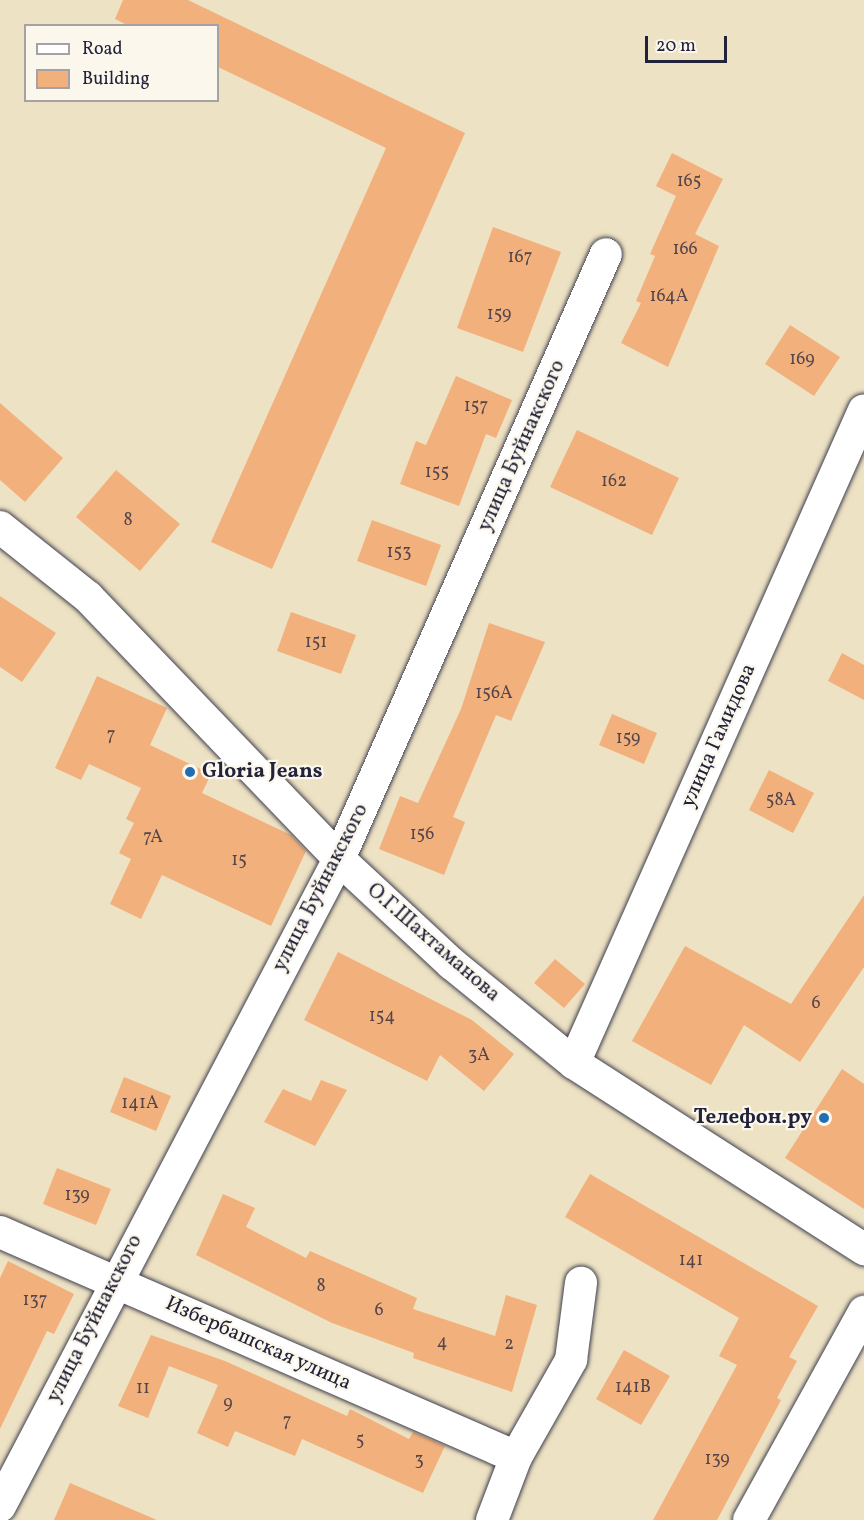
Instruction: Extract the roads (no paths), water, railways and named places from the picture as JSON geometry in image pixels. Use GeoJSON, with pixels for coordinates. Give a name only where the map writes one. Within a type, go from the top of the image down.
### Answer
{"type":"FeatureCollection","features":[{"type":"Feature","properties":{"kind":"street","name":"улица Буйнакского"},"geometry":{"type":"LineString","coordinates":[[0,1506],[114,1281],[339,859],[606,254]]}},
{"type":"Feature","properties":{"kind":"street","name":"улица Гамидова"},"geometry":{"type":"LineString","coordinates":[[574,1063],[864,410]]}},
{"type":"Feature","properties":{"kind":"street","name":"О.Г.Шахтаманова"},"geometry":{"type":"LineString","coordinates":[[0,527],[88,597],[339,859],[452,964],[574,1063],[864,1249]]}},
{"type":"Feature","properties":{"kind":"street","name":"Избербашская улица"},"geometry":{"type":"LineString","coordinates":[[0,1232],[516,1457]]}},
{"type":"Feature","properties":{"kind":"street"},"geometry":{"type":"LineString","coordinates":[[492,1520],[516,1457],[571,1360],[581,1283]]}},
{"type":"Feature","properties":{"kind":"street"},"geometry":{"type":"LineString","coordinates":[[749,1520],[864,1312]]}},
{"type":"Feature","properties":{"kind":"place","name":"Gloria Jeans"},"geometry":{"type":"Point","coordinates":[190,772]}},
{"type":"Feature","properties":{"kind":"place","name":"Телефон.ру"},"geometry":{"type":"Point","coordinates":[824,1118]}}]}
